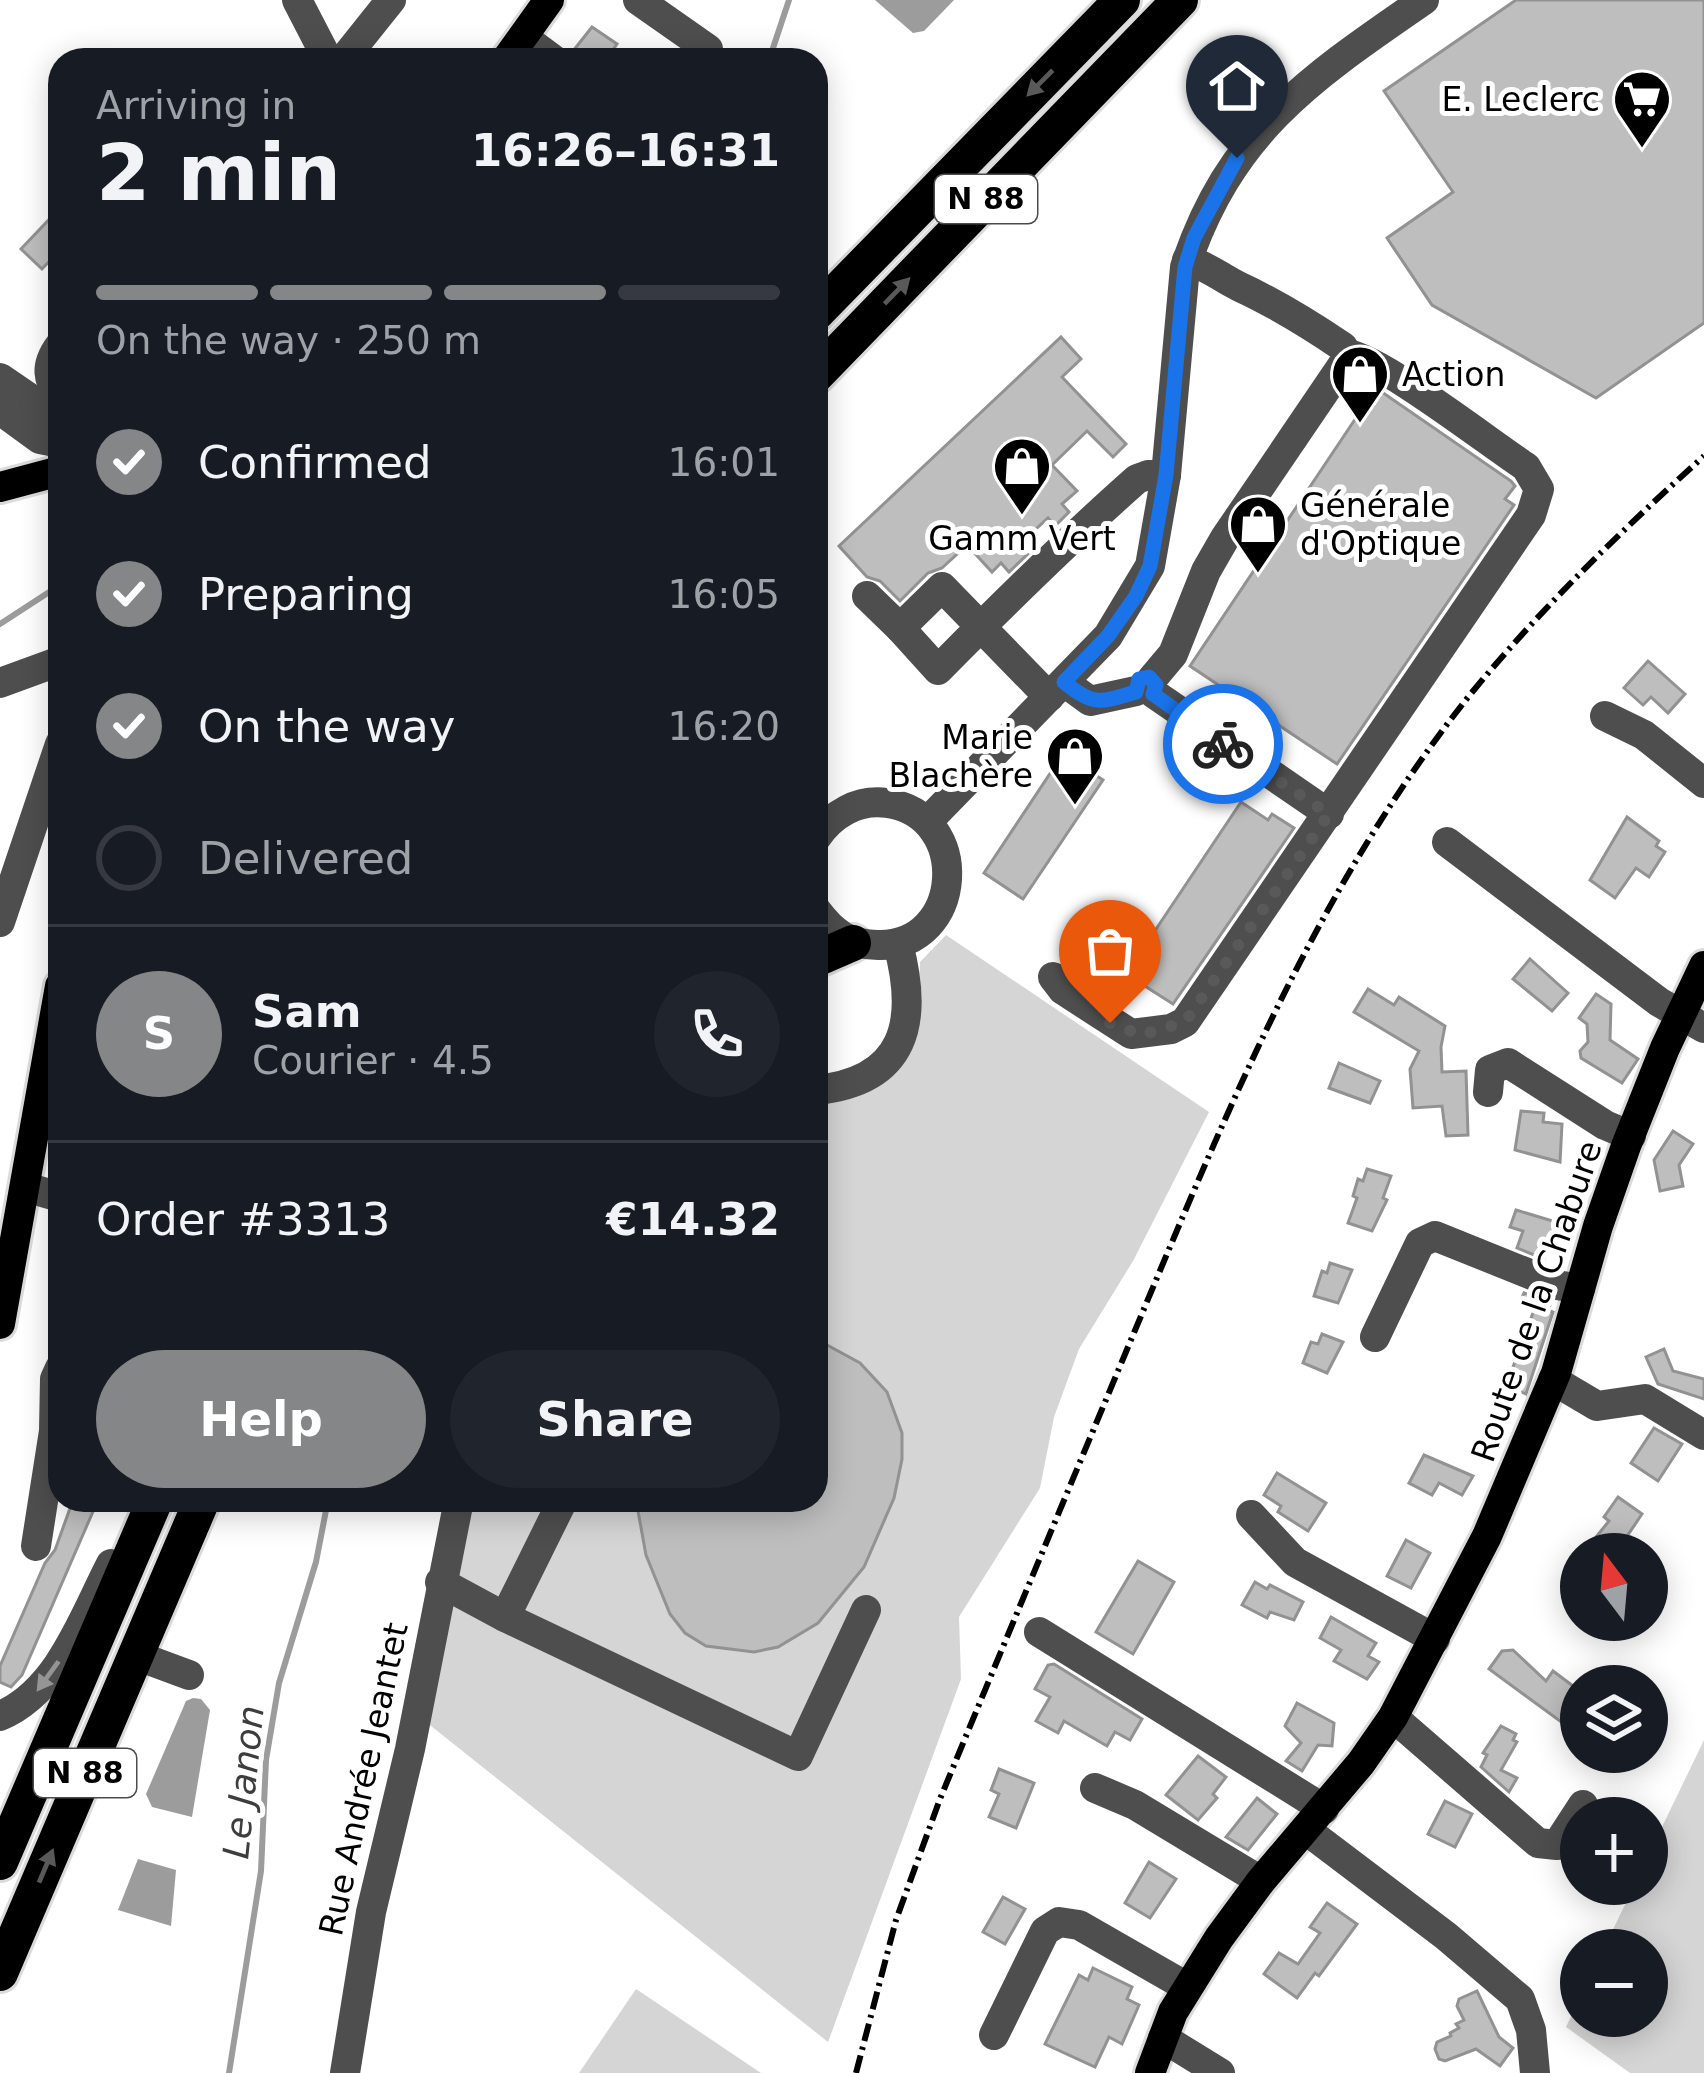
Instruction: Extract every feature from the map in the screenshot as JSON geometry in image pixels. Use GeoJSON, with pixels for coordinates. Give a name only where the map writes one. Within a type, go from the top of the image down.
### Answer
{"type":"FeatureCollection","features":[{"type":"Feature","properties":{"kind":"highway","name":"N 88"},"geometry":{"type":"LineString","coordinates":[[828,301],[1122,0]]}},
{"type":"Feature","properties":{"kind":"highway","name":"N 88"},"geometry":{"type":"LineString","coordinates":[[828,363],[1180,0]]}},
{"type":"Feature","properties":{"kind":"highway"},"geometry":{"type":"LineString","coordinates":[[828,954],[854,943]]}},
{"type":"Feature","properties":{"kind":"highway","name":"N 88"},"geometry":{"type":"LineString","coordinates":[[0,1862],[150,1512]]}},
{"type":"Feature","properties":{"kind":"highway","name":"N 88"},"geometry":{"type":"LineString","coordinates":[[0,1973],[197,1512]]}},
{"type":"Feature","properties":{"kind":"highway"},"geometry":{"type":"LineString","coordinates":[[169,1573],[212,1533],[223,1512]]}},
{"type":"Feature","properties":{"kind":"main road"},"geometry":{"type":"LineString","coordinates":[[514,48],[549,0]]}},
{"type":"Feature","properties":{"kind":"main road"},"geometry":{"type":"LineString","coordinates":[[0,485],[48,474]]}},
{"type":"Feature","properties":{"kind":"main road"},"geometry":{"type":"LineString","coordinates":[[0,499],[48,491]]}},
{"type":"Feature","properties":{"kind":"main road","name":"Route de la Chabure"},"geometry":{"type":"LineString","coordinates":[[1150,2073],[1187,1987],[1261,1881],[1393,1717],[1435,1639],[1516,1474],[1553,1380],[1631,1136],[1692,1021],[1704,966]]}},
{"type":"Feature","properties":{"kind":"main road"},"geometry":{"type":"LineString","coordinates":[[0,1324],[48,1055]]}},
{"type":"Feature","properties":{"kind":"street"},"geometry":{"type":"LineString","coordinates":[[297,0],[322,48]]}},
{"type":"Feature","properties":{"kind":"street"},"geometry":{"type":"LineString","coordinates":[[353,48],[391,0]]}},
{"type":"Feature","properties":{"kind":"street"},"geometry":{"type":"LineString","coordinates":[[620,0],[667,34],[671,48]]}},
{"type":"Feature","properties":{"kind":"street"},"geometry":{"type":"LineString","coordinates":[[638,0],[705,48]]}},
{"type":"Feature","properties":{"kind":"street"},"geometry":{"type":"LineString","coordinates":[[928,821],[1108,636],[1150,566],[1166,475],[1187,260],[1237,158],[1265,122],[1352,49],[1424,0]]}},
{"type":"Feature","properties":{"kind":"street"},"geometry":{"type":"LineString","coordinates":[[1053,977],[1063,990],[1131,1034],[1171,1029],[1185,1022],[1531,515],[1539,495],[1537,482],[1526,467],[1386,373],[1348,355],[1280,304],[1187,260]]}},
{"type":"Feature","properties":{"kind":"street"},"geometry":{"type":"LineString","coordinates":[[900,628],[942,586],[1057,690],[1090,701],[1147,688],[1173,654],[1211,561],[1348,355]]}},
{"type":"Feature","properties":{"kind":"street"},"geometry":{"type":"LineString","coordinates":[[0,378],[48,410]]}},
{"type":"Feature","properties":{"kind":"street"},"geometry":{"type":"LineString","coordinates":[[0,410],[48,442]]}},
{"type":"Feature","properties":{"kind":"street"},"geometry":{"type":"LineString","coordinates":[[0,485],[48,454]]}},
{"type":"Feature","properties":{"kind":"street"},"geometry":{"type":"LineString","coordinates":[[867,596],[938,670],[1072,536],[1137,479],[1166,475]]}},
{"type":"Feature","properties":{"kind":"street"},"geometry":{"type":"LineString","coordinates":[[0,683],[48,665]]}},
{"type":"Feature","properties":{"kind":"street"},"geometry":{"type":"LineString","coordinates":[[1147,688],[1329,814]]}},
{"type":"Feature","properties":{"kind":"street"},"geometry":{"type":"LineString","coordinates":[[1605,716],[1644,735],[1704,783]]}},
{"type":"Feature","properties":{"kind":"street"},"geometry":{"type":"LineString","coordinates":[[0,922],[11,862],[48,773]]}},
{"type":"Feature","properties":{"kind":"street"},"geometry":{"type":"LineString","coordinates":[[828,826],[842,812],[862,804],[884,802],[906,808],[928,821],[949,861],[949,885],[941,908],[926,927],[898,944],[854,943],[828,924]]}},
{"type":"Feature","properties":{"kind":"street"},"geometry":{"type":"LineString","coordinates":[[1448,842],[1692,1021]]}},
{"type":"Feature","properties":{"kind":"street"},"geometry":{"type":"LineString","coordinates":[[828,1087],[868,1078],[896,1052],[906,1005],[898,944]]}},
{"type":"Feature","properties":{"kind":"street"},"geometry":{"type":"LineString","coordinates":[[1488,1092],[1490,1070],[1508,1063],[1631,1136]]}},
{"type":"Feature","properties":{"kind":"street"},"geometry":{"type":"LineString","coordinates":[[25,1187],[48,1194]]}},
{"type":"Feature","properties":{"kind":"street"},"geometry":{"type":"LineString","coordinates":[[1376,1337],[1426,1238],[1443,1239],[1557,1285],[1580,1289]]}},
{"type":"Feature","properties":{"kind":"street"},"geometry":{"type":"LineString","coordinates":[[1553,1380],[1597,1406],[1645,1399],[1704,1435]]}},
{"type":"Feature","properties":{"kind":"street"},"geometry":{"type":"LineString","coordinates":[[36,1546],[48,1469]]}},
{"type":"Feature","properties":{"kind":"street"},"geometry":{"type":"LineString","coordinates":[[0,1716],[32,1697],[50,1678],[138,1512]]}},
{"type":"Feature","properties":{"kind":"street","name":"Rue Andrée Jeantet"},"geometry":{"type":"LineString","coordinates":[[345,2073],[370,1912],[410,1749],[455,1512]]}},
{"type":"Feature","properties":{"kind":"street"},"geometry":{"type":"LineString","coordinates":[[506,1617],[557,1512]]}},
{"type":"Feature","properties":{"kind":"street"},"geometry":{"type":"LineString","coordinates":[[1251,1514],[1295,1562],[1435,1639]]}},
{"type":"Feature","properties":{"kind":"street"},"geometry":{"type":"LineString","coordinates":[[440,1582],[798,1756],[866,1610]]}},
{"type":"Feature","properties":{"kind":"street"},"geometry":{"type":"LineString","coordinates":[[1039,1632],[1315,1819],[1520,1999],[1531,2030],[1535,2073]]}},
{"type":"Feature","properties":{"kind":"street"},"geometry":{"type":"LineString","coordinates":[[134,1655],[188,1675]]}},
{"type":"Feature","properties":{"kind":"street"},"geometry":{"type":"LineString","coordinates":[[1393,1717],[1538,1843],[1557,1845],[1560,1840]]}},
{"type":"Feature","properties":{"kind":"street"},"geometry":{"type":"LineString","coordinates":[[1096,1788],[1135,1805],[1261,1881]]}},
{"type":"Feature","properties":{"kind":"street"},"geometry":{"type":"LineString","coordinates":[[994,2035],[1045,1930],[1058,1922],[1079,1924],[1187,1987]]}},
{"type":"Feature","properties":{"kind":"street"},"geometry":{"type":"LineString","coordinates":[[1163,2038],[1220,2073]]}},
{"type":"Feature","properties":{"kind":"shaded area"},"geometry":{"type":"Polygon","coordinates":[[[875,0],[954,0],[924,31],[913,33],[875,0]]]}},
{"type":"Feature","properties":{"kind":"shaded area"},"geometry":{"type":"Polygon","coordinates":[[[946,935],[1209,1112],[1133,1261],[1079,1349],[1054,1417],[1040,1488],[959,1617],[961,1679],[828,2042],[426,1722],[469,1512],[828,1512],[828,1089],[919,1017],[920,962],[946,935]]]}},
{"type":"Feature","properties":{"kind":"shaded area"},"geometry":{"type":"Polygon","coordinates":[[[201,1699],[210,1710],[192,1817],[152,1807],[146,1794],[186,1701],[201,1699]]]}},
{"type":"Feature","properties":{"kind":"shaded area"},"geometry":{"type":"Polygon","coordinates":[[[1704,1740],[1704,2073],[1630,2073],[1580,2037],[1668,2037],[1668,1929],[1613,1929],[1625,1905],[1668,1905],[1668,1815],[1704,1740]]]}},
{"type":"Feature","properties":{"kind":"shaded area"},"geometry":{"type":"Polygon","coordinates":[[[138,1859],[176,1870],[171,1926],[118,1910],[138,1859]]]}},
{"type":"Feature","properties":{"kind":"shaded area"},"geometry":{"type":"Polygon","coordinates":[[[636,1989],[761,2073],[579,2073],[636,1989]]]}},
{"type":"Feature","properties":{"kind":"building"},"geometry":{"type":"Polygon","coordinates":[[[1516,0],[1704,0],[1704,323],[1596,398],[1432,305],[1387,238],[1453,192],[1384,91],[1516,0]]]}},
{"type":"Feature","properties":{"kind":"building"},"geometry":{"type":"Polygon","coordinates":[[[592,27],[617,44],[614,48],[575,48],[592,27]]]}},
{"type":"Feature","properties":{"kind":"building"},"geometry":{"type":"Polygon","coordinates":[[[48,221],[48,263],[42,269],[21,249],[48,221]]]}},
{"type":"Feature","properties":{"kind":"building"},"geometry":{"type":"Polygon","coordinates":[[[1061,337],[1081,359],[1062,377],[1126,444],[1113,457],[1087,431],[1052,465],[1077,491],[1062,504],[1069,512],[1055,526],[1048,518],[1023,541],[1032,550],[1009,572],[1001,563],[992,572],[967,545],[900,601],[880,581],[867,577],[839,546],[1061,337]]]}},
{"type":"Feature","properties":{"kind":"building"},"geometry":{"type":"Polygon","coordinates":[[[1376,388],[1511,481],[1515,486],[1505,499],[1514,505],[1337,764],[1190,666],[1376,388]]]}},
{"type":"Feature","properties":{"kind":"building"},"geometry":{"type":"Polygon","coordinates":[[[1648,661],[1685,694],[1668,713],[1651,697],[1643,705],[1624,688],[1648,661]]]}},
{"type":"Feature","properties":{"kind":"building"},"geometry":{"type":"Polygon","coordinates":[[[1063,754],[1103,780],[1023,899],[984,873],[1063,754]]]}},
{"type":"Feature","properties":{"kind":"building"},"geometry":{"type":"Polygon","coordinates":[[[1241,802],[1268,820],[1272,814],[1294,828],[1173,1004],[1126,974],[1241,802]]]}},
{"type":"Feature","properties":{"kind":"building"},"geometry":{"type":"Polygon","coordinates":[[[1627,817],[1659,841],[1656,846],[1665,852],[1649,877],[1636,868],[1615,898],[1590,880],[1627,817]]]}},
{"type":"Feature","properties":{"kind":"building"},"geometry":{"type":"Polygon","coordinates":[[[1530,959],[1568,993],[1552,1011],[1513,979],[1530,959]]]}},
{"type":"Feature","properties":{"kind":"building"},"geometry":{"type":"Polygon","coordinates":[[[1368,989],[1394,1005],[1399,997],[1445,1026],[1442,1072],[1466,1071],[1468,1135],[1446,1136],[1442,1106],[1413,1108],[1410,1069],[1419,1051],[1354,1012],[1368,989]]]}},
{"type":"Feature","properties":{"kind":"building"},"geometry":{"type":"Polygon","coordinates":[[[1596,994],[1611,1004],[1610,1040],[1638,1059],[1622,1083],[1581,1058],[1580,1051],[1588,1042],[1587,1024],[1579,1018],[1596,994]]]}},
{"type":"Feature","properties":{"kind":"building"},"geometry":{"type":"Polygon","coordinates":[[[1339,1063],[1380,1081],[1370,1103],[1329,1088],[1339,1063]]]}},
{"type":"Feature","properties":{"kind":"building"},"geometry":{"type":"Polygon","coordinates":[[[1521,1111],[1544,1113],[1543,1122],[1562,1124],[1560,1162],[1515,1150],[1521,1111]]]}},
{"type":"Feature","properties":{"kind":"building"},"geometry":{"type":"Polygon","coordinates":[[[1673,1131],[1693,1144],[1679,1165],[1683,1186],[1660,1191],[1654,1160],[1673,1131]]]}},
{"type":"Feature","properties":{"kind":"building"},"geometry":{"type":"Polygon","coordinates":[[[1367,1169],[1391,1176],[1383,1198],[1387,1200],[1372,1231],[1348,1223],[1358,1179],[1363,1181],[1367,1169]]]}},
{"type":"Feature","properties":{"kind":"building"},"geometry":{"type":"Polygon","coordinates":[[[1516,1210],[1556,1222],[1553,1233],[1561,1236],[1555,1252],[1547,1250],[1544,1259],[1517,1248],[1523,1231],[1510,1227],[1516,1210]]]}},
{"type":"Feature","properties":{"kind":"building"},"geometry":{"type":"Polygon","coordinates":[[[1330,1263],[1352,1270],[1338,1303],[1314,1296],[1322,1271],[1327,1273],[1330,1263]]]}},
{"type":"Feature","properties":{"kind":"building"},"geometry":{"type":"Polygon","coordinates":[[[1524,1293],[1551,1303],[1548,1310],[1553,1312],[1526,1394],[1506,1386],[1534,1310],[1519,1304],[1524,1293]]]}},
{"type":"Feature","properties":{"kind":"building"},"geometry":{"type":"Polygon","coordinates":[[[1322,1334],[1343,1342],[1327,1373],[1303,1363],[1311,1342],[1318,1344],[1322,1334]]]}},
{"type":"Feature","properties":{"kind":"building"},"geometry":{"type":"Polygon","coordinates":[[[828,1346],[860,1363],[887,1392],[902,1433],[894,1498],[864,1567],[818,1623],[778,1647],[754,1652],[706,1646],[685,1633],[670,1614],[646,1555],[638,1512],[828,1512],[828,1346]]]}},
{"type":"Feature","properties":{"kind":"building"},"geometry":{"type":"Polygon","coordinates":[[[1664,1349],[1673,1371],[1704,1379],[1704,1399],[1658,1384],[1646,1357],[1664,1349]]]}},
{"type":"Feature","properties":{"kind":"building"},"geometry":{"type":"Polygon","coordinates":[[[1654,1428],[1682,1444],[1658,1481],[1631,1463],[1654,1428]]]}},
{"type":"Feature","properties":{"kind":"building"},"geometry":{"type":"Polygon","coordinates":[[[1424,1455],[1473,1476],[1462,1495],[1439,1483],[1432,1495],[1409,1483],[1424,1455]]]}},
{"type":"Feature","properties":{"kind":"building"},"geometry":{"type":"Polygon","coordinates":[[[1277,1473],[1326,1503],[1308,1531],[1278,1512],[1281,1506],[1264,1495],[1277,1473]]]}},
{"type":"Feature","properties":{"kind":"building"},"geometry":{"type":"Polygon","coordinates":[[[1618,1497],[1642,1514],[1629,1533],[1599,1533],[1609,1521],[1604,1517],[1618,1497]]]}},
{"type":"Feature","properties":{"kind":"building"},"geometry":{"type":"Polygon","coordinates":[[[69,1512],[93,1512],[22,1675],[11,1687],[0,1682],[0,1666],[69,1512]]]}},
{"type":"Feature","properties":{"kind":"building"},"geometry":{"type":"Polygon","coordinates":[[[1406,1540],[1430,1553],[1411,1588],[1387,1576],[1406,1540]]]}},
{"type":"Feature","properties":{"kind":"building"},"geometry":{"type":"Polygon","coordinates":[[[1138,1561],[1174,1582],[1133,1654],[1096,1632],[1138,1561]]]}},
{"type":"Feature","properties":{"kind":"building"},"geometry":{"type":"Polygon","coordinates":[[[1255,1582],[1303,1602],[1294,1620],[1270,1612],[1267,1618],[1242,1605],[1255,1582]]]}},
{"type":"Feature","properties":{"kind":"building"},"geometry":{"type":"Polygon","coordinates":[[[1331,1617],[1376,1643],[1368,1656],[1379,1662],[1367,1679],[1334,1661],[1341,1650],[1320,1638],[1331,1617]]]}},
{"type":"Feature","properties":{"kind":"building"},"geometry":{"type":"Polygon","coordinates":[[[1513,1650],[1546,1681],[1553,1671],[1560,1676],[1560,1721],[1489,1669],[1502,1651],[1513,1650]]]}},
{"type":"Feature","properties":{"kind":"building"},"geometry":{"type":"Polygon","coordinates":[[[1054,1664],[1142,1719],[1130,1740],[1115,1732],[1107,1746],[1064,1721],[1058,1733],[1036,1721],[1050,1697],[1035,1689],[1048,1665],[1054,1664]]]}},
{"type":"Feature","properties":{"kind":"building"},"geometry":{"type":"Polygon","coordinates":[[[1297,1703],[1334,1723],[1332,1746],[1318,1745],[1302,1771],[1286,1761],[1301,1743],[1285,1726],[1297,1703]]]}},
{"type":"Feature","properties":{"kind":"building"},"geometry":{"type":"Polygon","coordinates":[[[1501,1726],[1516,1734],[1513,1740],[1517,1742],[1501,1770],[1517,1778],[1509,1792],[1481,1767],[1487,1755],[1483,1753],[1501,1726]]]}},
{"type":"Feature","properties":{"kind":"building"},"geometry":{"type":"Polygon","coordinates":[[[1198,1756],[1226,1777],[1213,1794],[1217,1798],[1198,1820],[1166,1795],[1198,1756]]]}},
{"type":"Feature","properties":{"kind":"building"},"geometry":{"type":"Polygon","coordinates":[[[999,1769],[1034,1783],[1016,1828],[989,1817],[999,1794],[991,1790],[999,1769]]]}},
{"type":"Feature","properties":{"kind":"building"},"geometry":{"type":"Polygon","coordinates":[[[1257,1798],[1277,1814],[1248,1850],[1226,1837],[1257,1798]]]}},
{"type":"Feature","properties":{"kind":"building"},"geometry":{"type":"Polygon","coordinates":[[[1445,1801],[1472,1814],[1455,1847],[1428,1834],[1445,1801]]]}},
{"type":"Feature","properties":{"kind":"building"},"geometry":{"type":"Polygon","coordinates":[[[1149,1862],[1176,1879],[1150,1918],[1125,1903],[1149,1862]]]}},
{"type":"Feature","properties":{"kind":"building"},"geometry":{"type":"Polygon","coordinates":[[[1003,1897],[1025,1909],[1005,1944],[983,1932],[1003,1897]]]}},
{"type":"Feature","properties":{"kind":"building"},"geometry":{"type":"Polygon","coordinates":[[[1327,1903],[1357,1924],[1297,1998],[1264,1974],[1279,1953],[1298,1964],[1320,1933],[1310,1927],[1327,1903]]]}},
{"type":"Feature","properties":{"kind":"building"},"geometry":{"type":"Polygon","coordinates":[[[1093,1968],[1132,1987],[1127,1999],[1139,2005],[1122,2044],[1109,2037],[1095,2067],[1045,2044],[1079,1975],[1088,1980],[1093,1968]]]}},
{"type":"Feature","properties":{"kind":"building"},"geometry":{"type":"Polygon","coordinates":[[[1477,1991],[1499,2037],[1513,2048],[1500,2066],[1476,2049],[1445,2061],[1435,2049],[1464,2020],[1459,1999],[1477,1991]]]}},
{"type":"Feature","properties":{"kind":"waterway","name":"Le Janon"},"geometry":{"type":"LineString","coordinates":[[773,48],[789,0]]}},
{"type":"Feature","properties":{"kind":"waterway"},"geometry":{"type":"LineString","coordinates":[[0,624],[48,593]]}},
{"type":"Feature","properties":{"kind":"waterway","name":"Le Janon"},"geometry":{"type":"LineString","coordinates":[[229,2073],[261,1871],[266,1760],[279,1683],[316,1562],[326,1512]]}},
{"type":"Feature","properties":{"kind":"railway"},"geometry":{"type":"LineString","coordinates":[[856,2073],[896,1920],[940,1799],[1179,1224],[1286,989],[1370,838],[1469,696],[1582,572],[1704,456]]}},
{"type":"Feature","properties":{"kind":"way so far"},"geometry":{"type":"LineString","coordinates":[[1110,1023],[1141,1035],[1171,1029],[1195,1013],[1329,814],[1223,744]]}},
{"type":"Feature","properties":{"kind":"place","name":"E. Leclerc"},"geometry":{"type":"Point","coordinates":[1642,150]}},
{"type":"Feature","properties":{"kind":"place","name":"Action"},"geometry":{"type":"Point","coordinates":[1360,425]}},
{"type":"Feature","properties":{"kind":"place","name":"Gamm Vert"},"geometry":{"type":"Point","coordinates":[1022,517]}},
{"type":"Feature","properties":{"kind":"place","name":"Générale d'Optique"},"geometry":{"type":"Point","coordinates":[1258,575]}},
{"type":"Feature","properties":{"kind":"place","name":"Marie Blachère"},"geometry":{"type":"Point","coordinates":[1075,807]}},
{"type":"Feature","properties":{"kind":"route"},"geometry":{"type":"LineString","coordinates":[[1223,744],[1153,694],[1156,685],[1149,677],[1139,679],[1136,692],[1096,701],[1082,697],[1064,682],[1108,636],[1150,566],[1166,475],[1185,267],[1194,238],[1237,158]]}}]}
